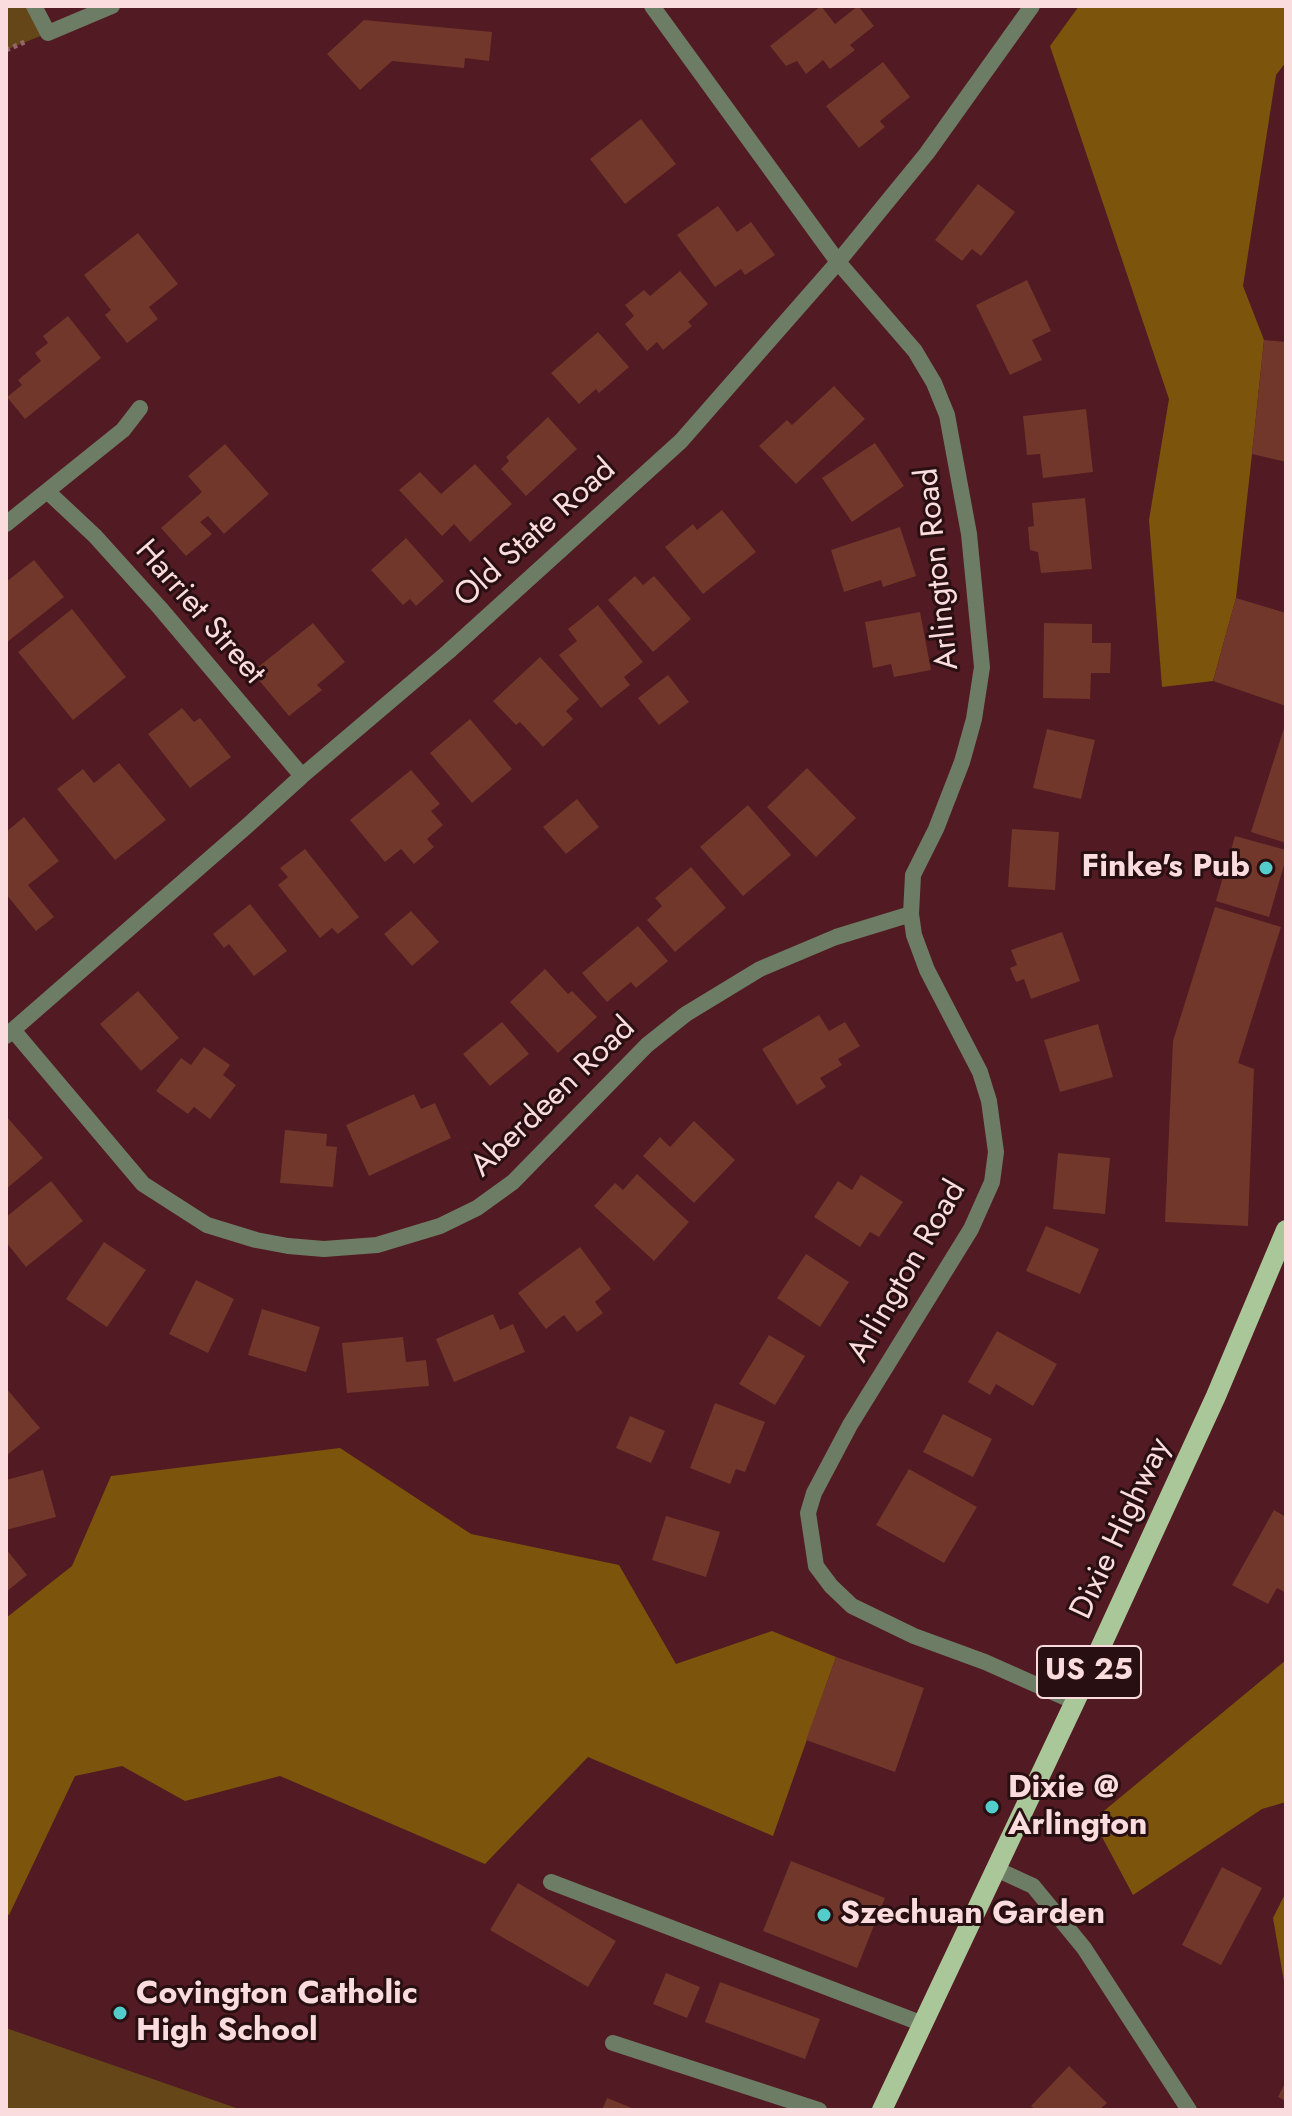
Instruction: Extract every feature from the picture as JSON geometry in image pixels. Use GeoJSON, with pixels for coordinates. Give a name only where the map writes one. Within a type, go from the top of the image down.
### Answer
{"type":"FeatureCollection","features":[{"type":"Feature","properties":{"kind":"main road","name":"Dixie Highway"},"geometry":{"type":"LineString","coordinates":[[882,2110],[1216,1396],[1286,1230]]}},
{"type":"Feature","properties":{"kind":"street"},"geometry":{"type":"LineString","coordinates":[[34,6],[48,33],[112,6]]}},
{"type":"Feature","properties":{"kind":"street","name":"Arlington Road"},"geometry":{"type":"LineString","coordinates":[[652,6],[838,262],[915,351],[934,383],[947,415],[969,534],[982,667],[974,719],[962,762],[936,829],[913,875],[911,914],[914,935],[927,970],[980,1072],[989,1101],[996,1152],[992,1182],[971,1229],[850,1425],[814,1493],[808,1513],[816,1566],[852,1606],[914,1636],[985,1662],[1075,1702]]}},
{"type":"Feature","properties":{"kind":"street","name":"Old State Road"},"geometry":{"type":"LineString","coordinates":[[9,1033],[448,652],[681,441],[838,262],[927,153],[1032,6]]}},
{"type":"Feature","properties":{"kind":"street"},"geometry":{"type":"LineString","coordinates":[[6,524],[123,430],[140,408]]}},
{"type":"Feature","properties":{"kind":"street","name":"Harriet Street"},"geometry":{"type":"LineString","coordinates":[[48,492],[95,536],[160,608],[302,776]]}},
{"type":"Feature","properties":{"kind":"street","name":"Aberdeen Road"},"geometry":{"type":"LineString","coordinates":[[9,1033],[143,1184],[207,1225],[288,1246],[324,1249],[377,1245],[440,1226],[477,1208],[513,1182],[647,1045],[686,1014],[760,969],[836,937],[911,914]]}},
{"type":"Feature","properties":{"kind":"street"},"geometry":{"type":"LineString","coordinates":[[996,1869],[1033,1886],[1084,1948],[1189,2110]]}},
{"type":"Feature","properties":{"kind":"street"},"geometry":{"type":"LineString","coordinates":[[551,1882],[923,2024]]}},
{"type":"Feature","properties":{"kind":"street"},"geometry":{"type":"LineString","coordinates":[[613,2043],[819,2110]]}},
{"type":"Feature","properties":{"kind":"shaded area"},"geometry":{"type":"Polygon","coordinates":[[[6,6],[34,6],[48,33],[6,50],[6,6]]]}},
{"type":"Feature","properties":{"kind":"shaded area"},"geometry":{"type":"Polygon","coordinates":[[[1079,6],[1286,6],[1286,62],[1276,75],[1243,286],[1264,340],[1252,454],[1236,598],[1213,681],[1162,687],[1149,520],[1169,399],[1050,46],[1079,6]]]}},
{"type":"Feature","properties":{"kind":"shaded area"},"geometry":{"type":"Polygon","coordinates":[[[340,1448],[471,1534],[619,1565],[676,1664],[772,1631],[836,1657],[773,1836],[588,1757],[485,1864],[280,1776],[185,1801],[122,1766],[75,1776],[9,1915],[6,1914],[6,1618],[72,1566],[111,1476],[340,1448]]]}},
{"type":"Feature","properties":{"kind":"shaded area"},"geometry":{"type":"Polygon","coordinates":[[[1286,1660],[1286,1802],[1262,1809],[1133,1895],[1093,1820],[1286,1660]]]}},
{"type":"Feature","properties":{"kind":"shaded area"},"geometry":{"type":"Polygon","coordinates":[[[1286,1892],[1286,1993],[1273,1918],[1286,1892]]]}},
{"type":"Feature","properties":{"kind":"shaded area"},"geometry":{"type":"Polygon","coordinates":[[[6,2028],[242,2110],[6,2110],[6,2028]]]}},
{"type":"Feature","properties":{"kind":"building"},"geometry":{"type":"Polygon","coordinates":[[[821,6],[835,24],[858,6],[874,26],[850,45],[855,50],[830,69],[823,60],[806,74],[797,61],[786,66],[770,46],[821,6]]]}},
{"type":"Feature","properties":{"kind":"building"},"geometry":{"type":"Polygon","coordinates":[[[364,20],[492,32],[489,61],[465,58],[464,68],[392,61],[360,90],[327,54],[364,20]]]}},
{"type":"Feature","properties":{"kind":"building"},"geometry":{"type":"Polygon","coordinates":[[[883,62],[910,97],[880,121],[885,127],[859,148],[826,106],[883,62]]]}},
{"type":"Feature","properties":{"kind":"building"},"geometry":{"type":"Polygon","coordinates":[[[641,119],[676,164],[625,204],[590,159],[641,119]]]}},
{"type":"Feature","properties":{"kind":"building"},"geometry":{"type":"Polygon","coordinates":[[[978,184],[1015,212],[981,256],[972,249],[962,261],[935,240],[978,184]]]}},
{"type":"Feature","properties":{"kind":"building"},"geometry":{"type":"Polygon","coordinates":[[[718,206],[737,232],[751,222],[775,255],[745,275],[741,269],[715,287],[677,235],[718,206]]]}},
{"type":"Feature","properties":{"kind":"building"},"geometry":{"type":"Polygon","coordinates":[[[138,233],[178,284],[149,307],[158,319],[127,343],[105,315],[111,310],[84,275],[138,233]]]}},
{"type":"Feature","properties":{"kind":"building"},"geometry":{"type":"Polygon","coordinates":[[[680,271],[708,304],[688,322],[692,326],[663,350],[657,342],[647,351],[625,324],[634,316],[625,305],[644,290],[650,296],[680,271]]]}},
{"type":"Feature","properties":{"kind":"building"},"geometry":{"type":"Polygon","coordinates":[[[1027,280],[1051,331],[1032,340],[1042,360],[1010,375],[976,305],[1027,280]]]}},
{"type":"Feature","properties":{"kind":"building"},"geometry":{"type":"Polygon","coordinates":[[[68,316],[101,358],[25,419],[7,397],[22,385],[18,380],[41,361],[35,353],[48,343],[43,336],[68,316]]]}},
{"type":"Feature","properties":{"kind":"building"},"geometry":{"type":"Polygon","coordinates":[[[598,332],[629,367],[599,393],[596,389],[579,404],[551,373],[598,332]]]}},
{"type":"Feature","properties":{"kind":"building"},"geometry":{"type":"Polygon","coordinates":[[[1264,340],[1286,342],[1286,462],[1252,454],[1264,340]]]}},
{"type":"Feature","properties":{"kind":"building"},"geometry":{"type":"Polygon","coordinates":[[[834,386],[865,419],[796,484],[759,446],[787,420],[792,425],[834,386]]]}},
{"type":"Feature","properties":{"kind":"building"},"geometry":{"type":"Polygon","coordinates":[[[1086,409],[1093,472],[1043,478],[1040,454],[1027,455],[1023,416],[1086,409]]]}},
{"type":"Feature","properties":{"kind":"building"},"geometry":{"type":"Polygon","coordinates":[[[548,417],[577,449],[526,496],[501,469],[509,461],[506,457],[548,417]]]}},
{"type":"Feature","properties":{"kind":"building"},"geometry":{"type":"Polygon","coordinates":[[[875,443],[904,486],[852,522],[822,478],[875,443]]]}},
{"type":"Feature","properties":{"kind":"building"},"geometry":{"type":"Polygon","coordinates":[[[225,444],[269,494],[224,534],[208,516],[200,522],[212,534],[186,556],[161,528],[202,492],[188,476],[225,444]]]}},
{"type":"Feature","properties":{"kind":"building"},"geometry":{"type":"Polygon","coordinates":[[[475,464],[512,504],[470,542],[454,524],[442,536],[399,490],[420,472],[441,494],[475,464]]]}},
{"type":"Feature","properties":{"kind":"building"},"geometry":{"type":"Polygon","coordinates":[[[1085,498],[1092,569],[1041,573],[1038,552],[1030,550],[1028,527],[1034,526],[1032,503],[1085,498]]]}},
{"type":"Feature","properties":{"kind":"building"},"geometry":{"type":"Polygon","coordinates":[[[722,510],[756,552],[703,594],[665,547],[693,524],[697,530],[722,510]]]}},
{"type":"Feature","properties":{"kind":"building"},"geometry":{"type":"Polygon","coordinates":[[[900,527],[916,576],[883,587],[881,580],[844,592],[831,550],[900,527]]]}},
{"type":"Feature","properties":{"kind":"building"},"geometry":{"type":"Polygon","coordinates":[[[406,538],[444,581],[416,606],[410,599],[403,605],[371,570],[406,538]]]}},
{"type":"Feature","properties":{"kind":"building"},"geometry":{"type":"Polygon","coordinates":[[[34,560],[64,597],[6,643],[6,582],[34,560]]]}},
{"type":"Feature","properties":{"kind":"building"},"geometry":{"type":"Polygon","coordinates":[[[635,576],[643,585],[654,576],[691,619],[653,652],[608,600],[635,576]]]}},
{"type":"Feature","properties":{"kind":"building"},"geometry":{"type":"Polygon","coordinates":[[[1236,598],[1286,613],[1286,706],[1213,681],[1236,598]]]}},
{"type":"Feature","properties":{"kind":"building"},"geometry":{"type":"Polygon","coordinates":[[[598,605],[643,662],[624,677],[630,685],[601,708],[559,655],[577,641],[568,629],[598,605]]]}},
{"type":"Feature","properties":{"kind":"building"},"geometry":{"type":"Polygon","coordinates":[[[72,609],[126,677],[73,720],[18,652],[72,609]]]}},
{"type":"Feature","properties":{"kind":"building"},"geometry":{"type":"Polygon","coordinates":[[[920,612],[931,670],[894,677],[891,664],[873,668],[865,622],[920,612]]]}},
{"type":"Feature","properties":{"kind":"building"},"geometry":{"type":"Polygon","coordinates":[[[313,623],[345,662],[317,685],[322,690],[289,716],[252,672],[313,623]]]}},
{"type":"Feature","properties":{"kind":"building"},"geometry":{"type":"Polygon","coordinates":[[[1044,623],[1092,624],[1092,643],[1111,643],[1110,673],[1091,673],[1090,699],[1043,698],[1044,623]]]}},
{"type":"Feature","properties":{"kind":"building"},"geometry":{"type":"Polygon","coordinates":[[[540,657],[579,699],[566,711],[573,719],[543,747],[520,722],[516,725],[493,701],[540,657]]]}},
{"type":"Feature","properties":{"kind":"building"},"geometry":{"type":"Polygon","coordinates":[[[668,675],[689,702],[659,725],[638,698],[668,675]]]}},
{"type":"Feature","properties":{"kind":"building"},"geometry":{"type":"Polygon","coordinates":[[[182,708],[194,722],[200,718],[231,757],[190,788],[148,734],[182,708]]]}},
{"type":"Feature","properties":{"kind":"building"},"geometry":{"type":"Polygon","coordinates":[[[470,719],[512,769],[472,803],[430,753],[470,719]]]}},
{"type":"Feature","properties":{"kind":"building"},"geometry":{"type":"Polygon","coordinates":[[[1286,722],[1286,843],[1251,832],[1286,722]]]}},
{"type":"Feature","properties":{"kind":"building"},"geometry":{"type":"Polygon","coordinates":[[[1047,729],[1095,740],[1081,799],[1033,788],[1047,729]]]}},
{"type":"Feature","properties":{"kind":"building"},"geometry":{"type":"Polygon","coordinates":[[[119,763],[166,820],[115,860],[57,789],[83,769],[94,783],[119,763]]]}},
{"type":"Feature","properties":{"kind":"building"},"geometry":{"type":"Polygon","coordinates":[[[807,768],[856,818],[816,857],[767,807],[807,768]]]}},
{"type":"Feature","properties":{"kind":"building"},"geometry":{"type":"Polygon","coordinates":[[[411,770],[440,804],[431,811],[443,825],[427,839],[434,847],[414,864],[401,849],[385,862],[350,820],[411,770]]]}},
{"type":"Feature","properties":{"kind":"building"},"geometry":{"type":"Polygon","coordinates":[[[577,799],[599,827],[566,854],[543,827],[577,799]]]}},
{"type":"Feature","properties":{"kind":"building"},"geometry":{"type":"Polygon","coordinates":[[[748,805],[791,855],[743,896],[700,847],[748,805]]]}},
{"type":"Feature","properties":{"kind":"building"},"geometry":{"type":"Polygon","coordinates":[[[24,817],[59,861],[28,885],[54,917],[36,931],[6,894],[6,832],[24,817]]]}},
{"type":"Feature","properties":{"kind":"building"},"geometry":{"type":"Polygon","coordinates":[[[1012,829],[1059,832],[1055,890],[1008,887],[1012,829]]]}},
{"type":"Feature","properties":{"kind":"building"},"geometry":{"type":"Polygon","coordinates":[[[1235,836],[1286,850],[1269,917],[1216,901],[1235,836]]]}},
{"type":"Feature","properties":{"kind":"building"},"geometry":{"type":"Polygon","coordinates":[[[305,849],[359,917],[338,934],[332,928],[320,938],[278,885],[288,877],[280,868],[305,849]]]}},
{"type":"Feature","properties":{"kind":"building"},"geometry":{"type":"Polygon","coordinates":[[[691,867],[726,908],[675,952],[647,920],[662,906],[655,898],[691,867]]]}},
{"type":"Feature","properties":{"kind":"building"},"geometry":{"type":"Polygon","coordinates":[[[250,904],[287,951],[254,976],[229,944],[224,948],[213,934],[250,904]]]}},
{"type":"Feature","properties":{"kind":"building"},"geometry":{"type":"Polygon","coordinates":[[[1215,907],[1281,927],[1238,1063],[1254,1069],[1248,1226],[1165,1222],[1173,1041],[1215,907]]]}},
{"type":"Feature","properties":{"kind":"building"},"geometry":{"type":"Polygon","coordinates":[[[411,911],[439,942],[412,966],[384,934],[411,911]]]}},
{"type":"Feature","properties":{"kind":"building"},"geometry":{"type":"Polygon","coordinates":[[[638,926],[668,961],[636,988],[631,982],[607,1002],[582,973],[638,926]]]}},
{"type":"Feature","properties":{"kind":"building"},"geometry":{"type":"Polygon","coordinates":[[[1062,932],[1080,981],[1031,999],[1024,979],[1016,982],[1010,968],[1017,965],[1011,950],[1062,932]]]}},
{"type":"Feature","properties":{"kind":"building"},"geometry":{"type":"Polygon","coordinates":[[[545,969],[568,994],[572,991],[597,1017],[558,1053],[510,1002],[545,969]]]}},
{"type":"Feature","properties":{"kind":"building"},"geometry":{"type":"Polygon","coordinates":[[[138,991],[179,1038],[141,1071],[100,1024],[138,991]]]}},
{"type":"Feature","properties":{"kind":"building"},"geometry":{"type":"Polygon","coordinates":[[[819,1015],[829,1031],[845,1022],[860,1046],[838,1059],[842,1065],[820,1078],[826,1087],[797,1105],[762,1049],[819,1015]]]}},
{"type":"Feature","properties":{"kind":"building"},"geometry":{"type":"Polygon","coordinates":[[[502,1022],[529,1054],[490,1086],[463,1054],[502,1022]]]}},
{"type":"Feature","properties":{"kind":"building"},"geometry":{"type":"Polygon","coordinates":[[[1098,1024],[1113,1077],[1060,1092],[1044,1040],[1098,1024]]]}},
{"type":"Feature","properties":{"kind":"building"},"geometry":{"type":"Polygon","coordinates":[[[204,1047],[230,1065],[223,1075],[236,1085],[210,1119],[194,1107],[188,1114],[156,1091],[181,1058],[191,1065],[204,1047]]]}},
{"type":"Feature","properties":{"kind":"building"},"geometry":{"type":"Polygon","coordinates":[[[414,1094],[421,1109],[435,1103],[451,1138],[369,1176],[346,1125],[414,1094]]]}},
{"type":"Feature","properties":{"kind":"building"},"geometry":{"type":"Polygon","coordinates":[[[6,1116],[43,1158],[6,1189],[6,1116]]]}},
{"type":"Feature","properties":{"kind":"building"},"geometry":{"type":"Polygon","coordinates":[[[694,1121],[735,1160],[694,1203],[643,1156],[660,1137],[670,1147],[694,1121]]]}},
{"type":"Feature","properties":{"kind":"building"},"geometry":{"type":"Polygon","coordinates":[[[285,1130],[327,1134],[326,1146],[337,1147],[333,1187],[280,1183],[285,1130]]]}},
{"type":"Feature","properties":{"kind":"building"},"geometry":{"type":"Polygon","coordinates":[[[1058,1153],[1110,1158],[1105,1214],[1053,1209],[1058,1153]]]}},
{"type":"Feature","properties":{"kind":"building"},"geometry":{"type":"Polygon","coordinates":[[[637,1174],[689,1222],[654,1261],[594,1206],[615,1183],[623,1190],[637,1174]]]}},
{"type":"Feature","properties":{"kind":"building"},"geometry":{"type":"Polygon","coordinates":[[[861,1175],[903,1202],[879,1237],[870,1232],[860,1247],[814,1217],[838,1181],[852,1190],[861,1175]]]}},
{"type":"Feature","properties":{"kind":"building"},"geometry":{"type":"Polygon","coordinates":[[[51,1181],[83,1221],[26,1267],[6,1242],[6,1217],[51,1181]]]}},
{"type":"Feature","properties":{"kind":"building"},"geometry":{"type":"Polygon","coordinates":[[[1046,1226],[1099,1249],[1080,1294],[1026,1271],[1046,1226]]]}},
{"type":"Feature","properties":{"kind":"building"},"geometry":{"type":"Polygon","coordinates":[[[104,1242],[146,1270],[107,1327],[66,1299],[104,1242]]]}},
{"type":"Feature","properties":{"kind":"building"},"geometry":{"type":"Polygon","coordinates":[[[580,1247],[611,1289],[595,1302],[603,1313],[577,1332],[564,1315],[546,1329],[518,1293],[580,1247]]]}},
{"type":"Feature","properties":{"kind":"building"},"geometry":{"type":"Polygon","coordinates":[[[806,1254],[849,1282],[820,1327],[777,1298],[806,1254]]]}},
{"type":"Feature","properties":{"kind":"building"},"geometry":{"type":"Polygon","coordinates":[[[196,1280],[234,1299],[208,1353],[169,1334],[196,1280]]]}},
{"type":"Feature","properties":{"kind":"building"},"geometry":{"type":"Polygon","coordinates":[[[262,1309],[320,1327],[306,1372],[248,1355],[262,1309]]]}},
{"type":"Feature","properties":{"kind":"building"},"geometry":{"type":"Polygon","coordinates":[[[493,1314],[500,1330],[513,1324],[525,1352],[454,1382],[436,1339],[493,1314]]]}},
{"type":"Feature","properties":{"kind":"building"},"geometry":{"type":"Polygon","coordinates":[[[997,1331],[1057,1364],[1033,1406],[996,1384],[990,1395],[968,1382],[997,1331]]]}},
{"type":"Feature","properties":{"kind":"building"},"geometry":{"type":"Polygon","coordinates":[[[769,1335],[805,1356],[775,1405],[739,1384],[769,1335]]]}},
{"type":"Feature","properties":{"kind":"building"},"geometry":{"type":"Polygon","coordinates":[[[403,1337],[406,1362],[426,1360],[429,1386],[347,1393],[342,1343],[403,1337]]]}},
{"type":"Feature","properties":{"kind":"building"},"geometry":{"type":"Polygon","coordinates":[[[6,1388],[40,1428],[6,1456],[6,1388]]]}},
{"type":"Feature","properties":{"kind":"building"},"geometry":{"type":"Polygon","coordinates":[[[715,1403],[765,1422],[745,1472],[736,1469],[730,1484],[690,1468],[715,1403]]]}},
{"type":"Feature","properties":{"kind":"building"},"geometry":{"type":"Polygon","coordinates":[[[943,1414],[992,1439],[973,1477],[923,1452],[943,1414]]]}},
{"type":"Feature","properties":{"kind":"building"},"geometry":{"type":"Polygon","coordinates":[[[630,1416],[665,1431],[651,1463],[616,1448],[630,1416]]]}},
{"type":"Feature","properties":{"kind":"building"},"geometry":{"type":"Polygon","coordinates":[[[909,1469],[977,1507],[944,1563],[876,1525],[909,1469]]]}},
{"type":"Feature","properties":{"kind":"building"},"geometry":{"type":"Polygon","coordinates":[[[43,1470],[56,1517],[6,1530],[6,1480],[43,1470]]]}},
{"type":"Feature","properties":{"kind":"building"},"geometry":{"type":"Polygon","coordinates":[[[1274,1510],[1286,1517],[1286,1593],[1277,1588],[1268,1604],[1232,1585],[1274,1510]]]}},
{"type":"Feature","properties":{"kind":"building"},"geometry":{"type":"Polygon","coordinates":[[[666,1516],[720,1532],[706,1577],[652,1560],[666,1516]]]}},
{"type":"Feature","properties":{"kind":"building"},"geometry":{"type":"Polygon","coordinates":[[[6,1549],[27,1575],[6,1592],[6,1549]]]}},
{"type":"Feature","properties":{"kind":"building"},"geometry":{"type":"Polygon","coordinates":[[[836,1657],[924,1688],[895,1772],[806,1740],[836,1657]]]}},
{"type":"Feature","properties":{"kind":"building","name":"Szechuan Garden"},"geometry":{"type":"Polygon","coordinates":[[[791,1861],[885,1898],[857,1968],[763,1931],[791,1861]]]}},
{"type":"Feature","properties":{"kind":"building"},"geometry":{"type":"Polygon","coordinates":[[[1222,1867],[1262,1888],[1221,1965],[1182,1945],[1222,1867]]]}},
{"type":"Feature","properties":{"kind":"building"},"geometry":{"type":"Polygon","coordinates":[[[518,1883],[616,1941],[588,1987],[490,1930],[518,1883]]]}},
{"type":"Feature","properties":{"kind":"building"},"geometry":{"type":"Polygon","coordinates":[[[666,1973],[700,1987],[687,2018],[653,2004],[666,1973]]]}},
{"type":"Feature","properties":{"kind":"building"},"geometry":{"type":"Polygon","coordinates":[[[720,1982],[820,2019],[805,2059],[705,2022],[720,1982]]]}},
{"type":"Feature","properties":{"kind":"building"},"geometry":{"type":"Polygon","coordinates":[[[1069,2066],[1107,2103],[1099,2110],[1036,2110],[1031,2106],[1069,2066]]]}},
{"type":"Feature","properties":{"kind":"building"},"geometry":{"type":"Polygon","coordinates":[[[1286,2081],[1286,2101],[1278,2097],[1286,2081]]]}},
{"type":"Feature","properties":{"kind":"building"},"geometry":{"type":"Polygon","coordinates":[[[607,2098],[637,2110],[602,2110],[607,2098]]]}},
{"type":"Feature","properties":{"kind":"place","name":"Finke's Pub"},"geometry":{"type":"Point","coordinates":[1266,868]}},
{"type":"Feature","properties":{"kind":"place","name":"Dixie @ Arlington"},"geometry":{"type":"Point","coordinates":[992,1807]}},
{"type":"Feature","properties":{"kind":"place","name":"Szechuan Garden"},"geometry":{"type":"Point","coordinates":[824,1915]}},
{"type":"Feature","properties":{"kind":"place","name":"Covington Catholic High School"},"geometry":{"type":"Point","coordinates":[120,2013]}}]}
